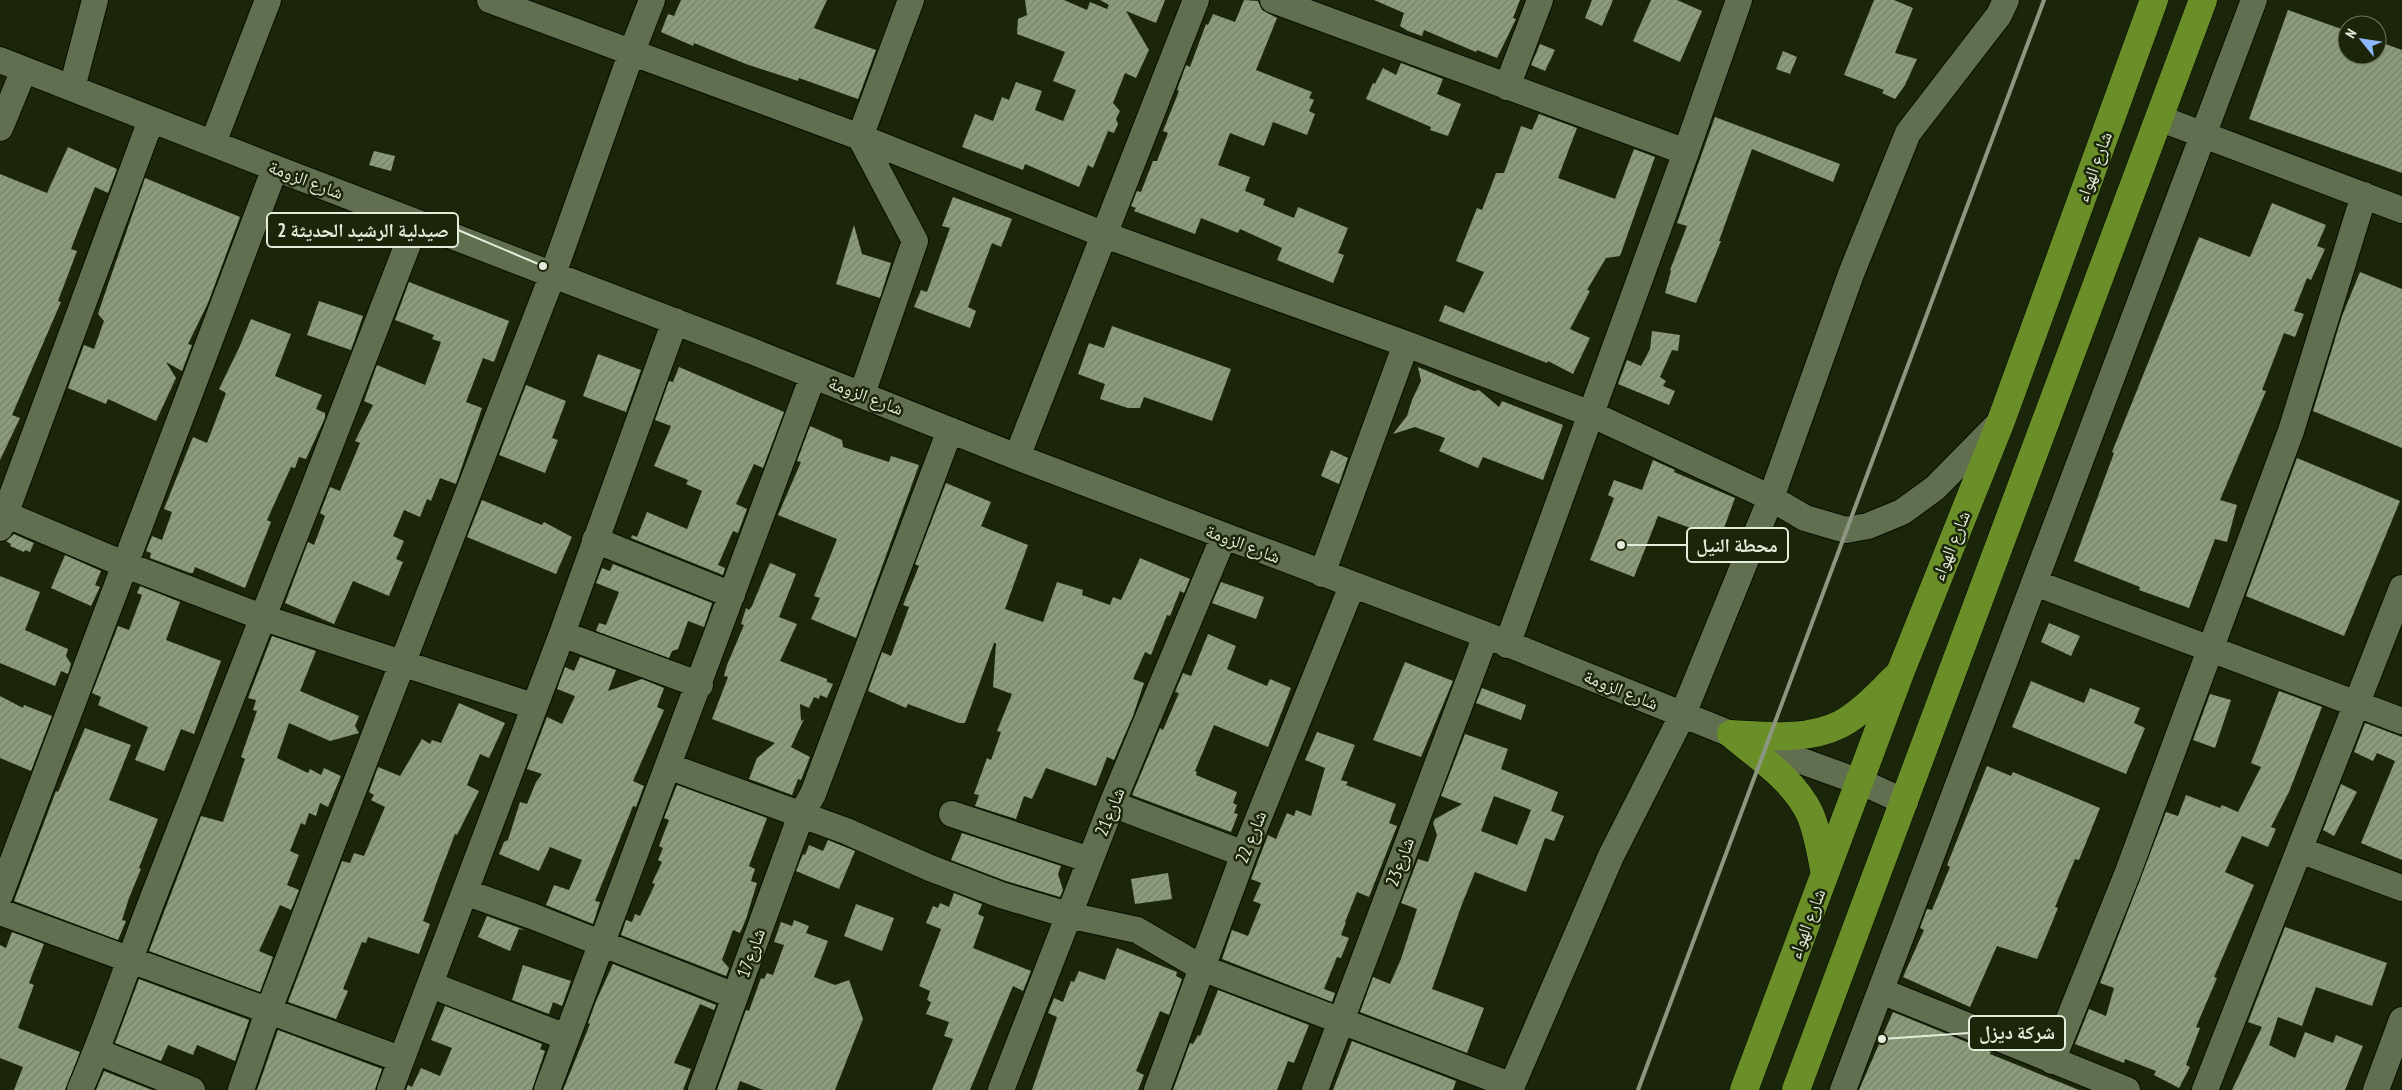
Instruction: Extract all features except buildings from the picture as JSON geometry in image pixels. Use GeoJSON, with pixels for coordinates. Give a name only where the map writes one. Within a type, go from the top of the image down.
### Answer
{"type":"FeatureCollection","features":[{"type":"Feature","properties":{"kind":"highway","name":"شارع الهواء"},"geometry":{"type":"LineString","coordinates":[[1744,1090],[1900,673],[2001,421],[2154,0]]}},
{"type":"Feature","properties":{"kind":"highway"},"geometry":{"type":"LineString","coordinates":[[1796,1090],[2204,0]]}},
{"type":"Feature","properties":{"kind":"highway"},"geometry":{"type":"LineString","coordinates":[[1731,734],[1771,736],[1823,731],[1842,723],[1859,711],[1900,673]]}},
{"type":"Feature","properties":{"kind":"highway"},"geometry":{"type":"LineString","coordinates":[[1731,734],[1780,775],[1802,800],[1816,830],[1826,874]]}},
{"type":"Feature","properties":{"kind":"street"},"geometry":{"type":"LineString","coordinates":[[72,88],[95,0]]}},
{"type":"Feature","properties":{"kind":"street"},"geometry":{"type":"LineString","coordinates":[[213,143],[268,0]]}},
{"type":"Feature","properties":{"kind":"street"},"geometry":{"type":"LineString","coordinates":[[490,0],[630,54],[860,137],[1105,235],[1406,344],[1591,414],[1771,498],[1805,518],[1846,530],[1868,526],[1902,512],[1936,488],[2001,421]]}},
{"type":"Feature","properties":{"kind":"street"},"geometry":{"type":"LineString","coordinates":[[242,1090],[268,1012],[553,274],[630,54],[652,0]]}},
{"type":"Feature","properties":{"kind":"street"},"geometry":{"type":"LineString","coordinates":[[862,394],[915,241],[860,137],[911,0]]}},
{"type":"Feature","properties":{"kind":"street"},"geometry":{"type":"LineString","coordinates":[[1017,457],[1196,0]]}},
{"type":"Feature","properties":{"kind":"street"},"geometry":{"type":"LineString","coordinates":[[1273,0],[1686,152]]}},
{"type":"Feature","properties":{"kind":"street"},"geometry":{"type":"LineString","coordinates":[[1507,87],[1540,0]]}},
{"type":"Feature","properties":{"kind":"street","name":"شارع23"},"geometry":{"type":"LineString","coordinates":[[1315,1090],[1496,640],[1591,414],[1739,0]]}},
{"type":"Feature","properties":{"kind":"street"},"geometry":{"type":"LineString","coordinates":[[668,766],[846,831],[930,868],[1001,895],[1068,915],[1137,930],[1202,968],[1511,1088],[1611,856],[1683,714],[1771,498],[1851,274],[1908,133],[1998,15],[2006,0]]}},
{"type":"Feature","properties":{"kind":"street"},"geometry":{"type":"LineString","coordinates":[[1844,1090],[2254,0]]}},
{"type":"Feature","properties":{"kind":"street","name":"شارع الزومة"},"geometry":{"type":"LineString","coordinates":[[0,60],[416,223],[675,321],[1017,457],[1496,640],[1905,802]]}},
{"type":"Feature","properties":{"kind":"street"},"geometry":{"type":"LineString","coordinates":[[0,128],[24,70]]}},
{"type":"Feature","properties":{"kind":"street"},"geometry":{"type":"LineString","coordinates":[[2159,118],[2402,210]]}},
{"type":"Feature","properties":{"kind":"street"},"geometry":{"type":"LineString","coordinates":[[151,120],[2,518],[264,618],[533,706]]}},
{"type":"Feature","properties":{"kind":"street"},"geometry":{"type":"LineString","coordinates":[[0,895],[275,168]]}},
{"type":"Feature","properties":{"kind":"street"},"geometry":{"type":"LineString","coordinates":[[2052,1061],[2128,872],[2291,431],[2364,195]]}},
{"type":"Feature","properties":{"kind":"street"},"geometry":{"type":"LineString","coordinates":[[80,1090],[96,1051],[128,959],[264,618],[416,223]]}},
{"type":"Feature","properties":{"kind":"street"},"geometry":{"type":"LineString","coordinates":[[390,1090],[400,1059],[431,985],[533,706],[562,634],[675,321]]}},
{"type":"Feature","properties":{"kind":"street"},"geometry":{"type":"LineString","coordinates":[[1322,574],[1406,344]]}},
{"type":"Feature","properties":{"kind":"street"},"geometry":{"type":"LineString","coordinates":[[547,1090],[700,685],[813,376]]}},
{"type":"Feature","properties":{"kind":"street","name":"شارع17"},"geometry":{"type":"LineString","coordinates":[[701,1090],[801,815],[816,785],[950,430]]}},
{"type":"Feature","properties":{"kind":"street","name":"شارع21"},"geometry":{"type":"LineString","coordinates":[[1002,1090],[1112,804],[1224,536]]}},
{"type":"Feature","properties":{"kind":"street"},"geometry":{"type":"LineString","coordinates":[[595,540],[732,595]]}},
{"type":"Feature","properties":{"kind":"street"},"geometry":{"type":"LineString","coordinates":[[2035,582],[2402,721]]}},
{"type":"Feature","properties":{"kind":"street","name":"شارع 22"},"geometry":{"type":"LineString","coordinates":[[1156,1090],[1244,854],[1352,586]]}},
{"type":"Feature","properties":{"kind":"street"},"geometry":{"type":"LineString","coordinates":[[2205,1090],[2402,588]]}},
{"type":"Feature","properties":{"kind":"street"},"geometry":{"type":"LineString","coordinates":[[562,634],[700,685]]}},
{"type":"Feature","properties":{"kind":"street"},"geometry":{"type":"LineString","coordinates":[[1112,804],[1244,854]]}},
{"type":"Feature","properties":{"kind":"street"},"geometry":{"type":"LineString","coordinates":[[952,814],[1090,860]]}},
{"type":"Feature","properties":{"kind":"street"},"geometry":{"type":"LineString","coordinates":[[2300,850],[2402,888]]}},
{"type":"Feature","properties":{"kind":"street"},"geometry":{"type":"LineString","coordinates":[[465,892],[602,943],[735,996]]}},
{"type":"Feature","properties":{"kind":"street"},"geometry":{"type":"LineString","coordinates":[[0,912],[400,1059]]}},
{"type":"Feature","properties":{"kind":"street"},"geometry":{"type":"LineString","coordinates":[[431,985],[566,1037]]}},
{"type":"Feature","properties":{"kind":"street"},"geometry":{"type":"LineString","coordinates":[[1881,991],[2127,1090]]}},
{"type":"Feature","properties":{"kind":"street"},"geometry":{"type":"LineString","coordinates":[[2376,1090],[2402,1020]]}},
{"type":"Feature","properties":{"kind":"street"},"geometry":{"type":"LineString","coordinates":[[96,1051],[192,1090]]}},
{"type":"Feature","properties":{"kind":"railway"},"geometry":{"type":"LineString","coordinates":[[1638,1090],[2044,0]]}},
{"type":"Feature","properties":{"kind":"place","name":"صيدلية الرشيد الحديثة 2"},"geometry":{"type":"Point","coordinates":[543,266]}},
{"type":"Feature","properties":{"kind":"place","name":"محطة النيل"},"geometry":{"type":"Point","coordinates":[1621,545]}},
{"type":"Feature","properties":{"kind":"place","name":"شركة ديزل"},"geometry":{"type":"Point","coordinates":[1882,1039]}}]}
